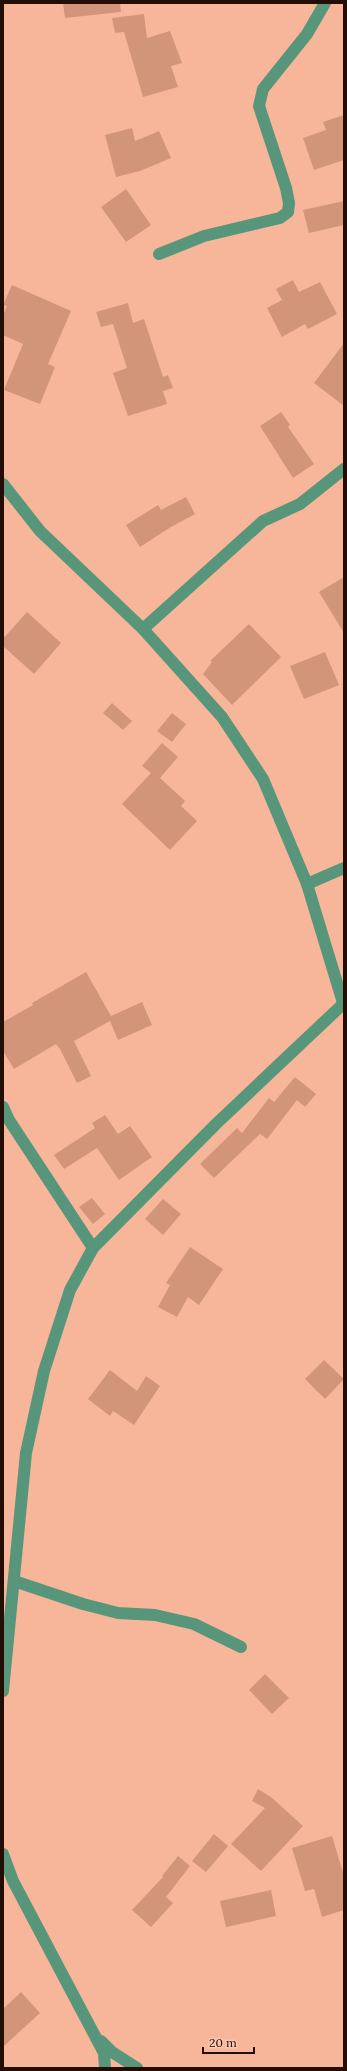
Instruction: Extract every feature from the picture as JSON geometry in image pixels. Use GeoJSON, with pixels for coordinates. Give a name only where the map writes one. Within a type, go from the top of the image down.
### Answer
{"type":"FeatureCollection","features":[{"type":"Feature","properties":{"kind":"street"},"geometry":{"type":"LineString","coordinates":[[159,254],[204,236],[280,218],[288,212],[286,188],[259,106],[263,89],[306,34],[325,3]]}},
{"type":"Feature","properties":{"kind":"street"},"geometry":{"type":"LineString","coordinates":[[143,629],[263,521],[300,504],[344,469]]}},
{"type":"Feature","properties":{"kind":"street"},"geometry":{"type":"LineString","coordinates":[[3,484],[40,531],[143,629],[222,717],[263,779],[307,884],[343,1005],[216,1124],[93,1248],[70,1290],[44,1371],[26,1453],[3,1691]]}},
{"type":"Feature","properties":{"kind":"street"},"geometry":{"type":"LineString","coordinates":[[307,884],[344,868]]}},
{"type":"Feature","properties":{"kind":"street"},"geometry":{"type":"LineString","coordinates":[[3,1107],[9,1120],[93,1248]]}},
{"type":"Feature","properties":{"kind":"street"},"geometry":{"type":"LineString","coordinates":[[14,1581],[83,1604],[118,1612],[155,1615],[194,1624],[241,1647]]}},
{"type":"Feature","properties":{"kind":"street"},"geometry":{"type":"LineString","coordinates":[[3,1854],[13,1881],[104,2053],[105,2068]]}},
{"type":"Feature","properties":{"kind":"street"},"geometry":{"type":"LineString","coordinates":[[93,2033],[112,2052],[137,2068]]}},
{"type":"Feature","properties":{"kind":"building"},"geometry":{"type":"Polygon","coordinates":[[[63,3],[120,3],[121,12],[65,18],[63,3]]]}},
{"type":"Feature","properties":{"kind":"building"},"geometry":{"type":"Polygon","coordinates":[[[144,14],[147,38],[170,31],[182,63],[171,66],[178,87],[143,97],[124,32],[115,33],[112,18],[144,14]]]}},
{"type":"Feature","properties":{"kind":"building"},"geometry":{"type":"Polygon","coordinates":[[[344,115],[344,160],[314,170],[303,138],[326,130],[323,122],[344,115]]]}},
{"type":"Feature","properties":{"kind":"building"},"geometry":{"type":"Polygon","coordinates":[[[132,128],[135,141],[159,131],[171,158],[140,171],[116,177],[105,135],[132,128]]]}},
{"type":"Feature","properties":{"kind":"building"},"geometry":{"type":"Polygon","coordinates":[[[126,189],[151,225],[126,242],[101,207],[126,189]]]}},
{"type":"Feature","properties":{"kind":"building"},"geometry":{"type":"Polygon","coordinates":[[[344,201],[344,225],[309,233],[303,210],[344,201]]]}},
{"type":"Feature","properties":{"kind":"building"},"geometry":{"type":"Polygon","coordinates":[[[293,280],[299,292],[320,282],[337,314],[308,329],[305,324],[282,337],[267,308],[282,300],[276,289],[293,280]]]}},
{"type":"Feature","properties":{"kind":"building"},"geometry":{"type":"Polygon","coordinates":[[[12,285],[71,311],[48,364],[55,367],[40,404],[4,390],[23,344],[3,335],[3,315],[7,306],[3,305],[12,285]]]}},
{"type":"Feature","properties":{"kind":"building"},"geometry":{"type":"Polygon","coordinates":[[[128,303],[133,323],[144,319],[163,377],[168,375],[173,388],[163,391],[167,404],[128,416],[113,373],[127,368],[113,324],[101,327],[96,312],[128,303]]]}},
{"type":"Feature","properties":{"kind":"building"},"geometry":{"type":"Polygon","coordinates":[[[344,343],[344,406],[314,383],[344,343]]]}},
{"type":"Feature","properties":{"kind":"building"},"geometry":{"type":"Polygon","coordinates":[[[281,412],[290,425],[288,427],[314,464],[293,478],[260,426],[281,412]]]}},
{"type":"Feature","properties":{"kind":"building"},"geometry":{"type":"Polygon","coordinates":[[[186,497],[195,514],[171,527],[140,547],[126,525],[158,505],[161,510],[186,497]]]}},
{"type":"Feature","properties":{"kind":"building"},"geometry":{"type":"Polygon","coordinates":[[[344,577],[344,633],[319,592],[344,577]]]}},
{"type":"Feature","properties":{"kind":"building"},"geometry":{"type":"Polygon","coordinates":[[[27,612],[61,643],[34,674],[3,646],[3,639],[27,612]]]}},
{"type":"Feature","properties":{"kind":"building"},"geometry":{"type":"Polygon","coordinates":[[[249,624],[281,657],[232,705],[203,674],[212,662],[210,661],[249,624]]]}},
{"type":"Feature","properties":{"kind":"building"},"geometry":{"type":"Polygon","coordinates":[[[325,652],[339,685],[304,699],[290,666],[325,652]]]}},
{"type":"Feature","properties":{"kind":"building"},"geometry":{"type":"Polygon","coordinates":[[[112,703],[132,721],[123,730],[103,713],[112,703]]]}},
{"type":"Feature","properties":{"kind":"building"},"geometry":{"type":"Polygon","coordinates":[[[172,713],[186,724],[172,742],[157,731],[172,713]]]}},
{"type":"Feature","properties":{"kind":"building"},"geometry":{"type":"Polygon","coordinates":[[[162,743],[178,757],[160,778],[185,801],[181,806],[197,821],[170,850],[122,804],[151,773],[142,766],[162,743]]]}},
{"type":"Feature","properties":{"kind":"building"},"geometry":{"type":"Polygon","coordinates":[[[86,972],[111,1016],[142,1002],[152,1025],[118,1040],[110,1021],[74,1041],[91,1076],[77,1083],[56,1044],[14,1069],[3,1051],[3,1022],[33,1005],[32,1003],[86,972]]]}},
{"type":"Feature","properties":{"kind":"building"},"geometry":{"type":"Polygon","coordinates":[[[295,1077],[316,1094],[305,1107],[297,1100],[267,1139],[260,1134],[214,1178],[200,1164],[237,1128],[242,1133],[269,1098],[274,1102],[295,1077]]]}},
{"type":"Feature","properties":{"kind":"building"},"geometry":{"type":"Polygon","coordinates":[[[105,1115],[118,1134],[130,1126],[152,1157],[119,1180],[97,1148],[64,1169],[54,1155],[95,1128],[92,1123],[105,1115]]]}},
{"type":"Feature","properties":{"kind":"building"},"geometry":{"type":"Polygon","coordinates":[[[92,1198],[105,1214],[93,1224],[79,1207],[92,1198]]]}},
{"type":"Feature","properties":{"kind":"building"},"geometry":{"type":"Polygon","coordinates":[[[163,1199],[181,1214],[163,1235],[145,1219],[163,1199]]]}},
{"type":"Feature","properties":{"kind":"building"},"geometry":{"type":"Polygon","coordinates":[[[190,1247],[223,1269],[199,1305],[188,1297],[177,1317],[158,1307],[170,1285],[166,1283],[190,1247]]]}},
{"type":"Feature","properties":{"kind":"building"},"geometry":{"type":"Polygon","coordinates":[[[324,1360],[344,1379],[325,1399],[305,1379],[324,1360]]]}},
{"type":"Feature","properties":{"kind":"building"},"geometry":{"type":"Polygon","coordinates":[[[110,1370],[137,1391],[146,1376],[160,1386],[134,1425],[113,1411],[110,1416],[88,1399],[110,1370]]]}},
{"type":"Feature","properties":{"kind":"building"},"geometry":{"type":"Polygon","coordinates":[[[265,1674],[289,1698],[272,1714],[249,1690],[265,1674]]]}},
{"type":"Feature","properties":{"kind":"building"},"geometry":{"type":"Polygon","coordinates":[[[258,1789],[271,1797],[303,1826],[261,1871],[231,1844],[265,1808],[252,1801],[258,1789]]]}},
{"type":"Feature","properties":{"kind":"building"},"geometry":{"type":"Polygon","coordinates":[[[214,1834],[228,1846],[206,1872],[192,1861],[214,1834]]]}},
{"type":"Feature","properties":{"kind":"building"},"geometry":{"type":"Polygon","coordinates":[[[332,1836],[344,1876],[344,1910],[322,1917],[314,1889],[305,1891],[292,1848],[332,1836]]]}},
{"type":"Feature","properties":{"kind":"building"},"geometry":{"type":"Polygon","coordinates":[[[178,1856],[190,1866],[166,1897],[173,1903],[151,1927],[132,1910],[163,1877],[162,1876],[178,1856]]]}},
{"type":"Feature","properties":{"kind":"building"},"geometry":{"type":"Polygon","coordinates":[[[271,1890],[276,1916],[226,1927],[220,1901],[271,1890]]]}},
{"type":"Feature","properties":{"kind":"building"},"geometry":{"type":"Polygon","coordinates":[[[21,1992],[40,2013],[3,2047],[3,2009],[21,1992]]]}}]}
